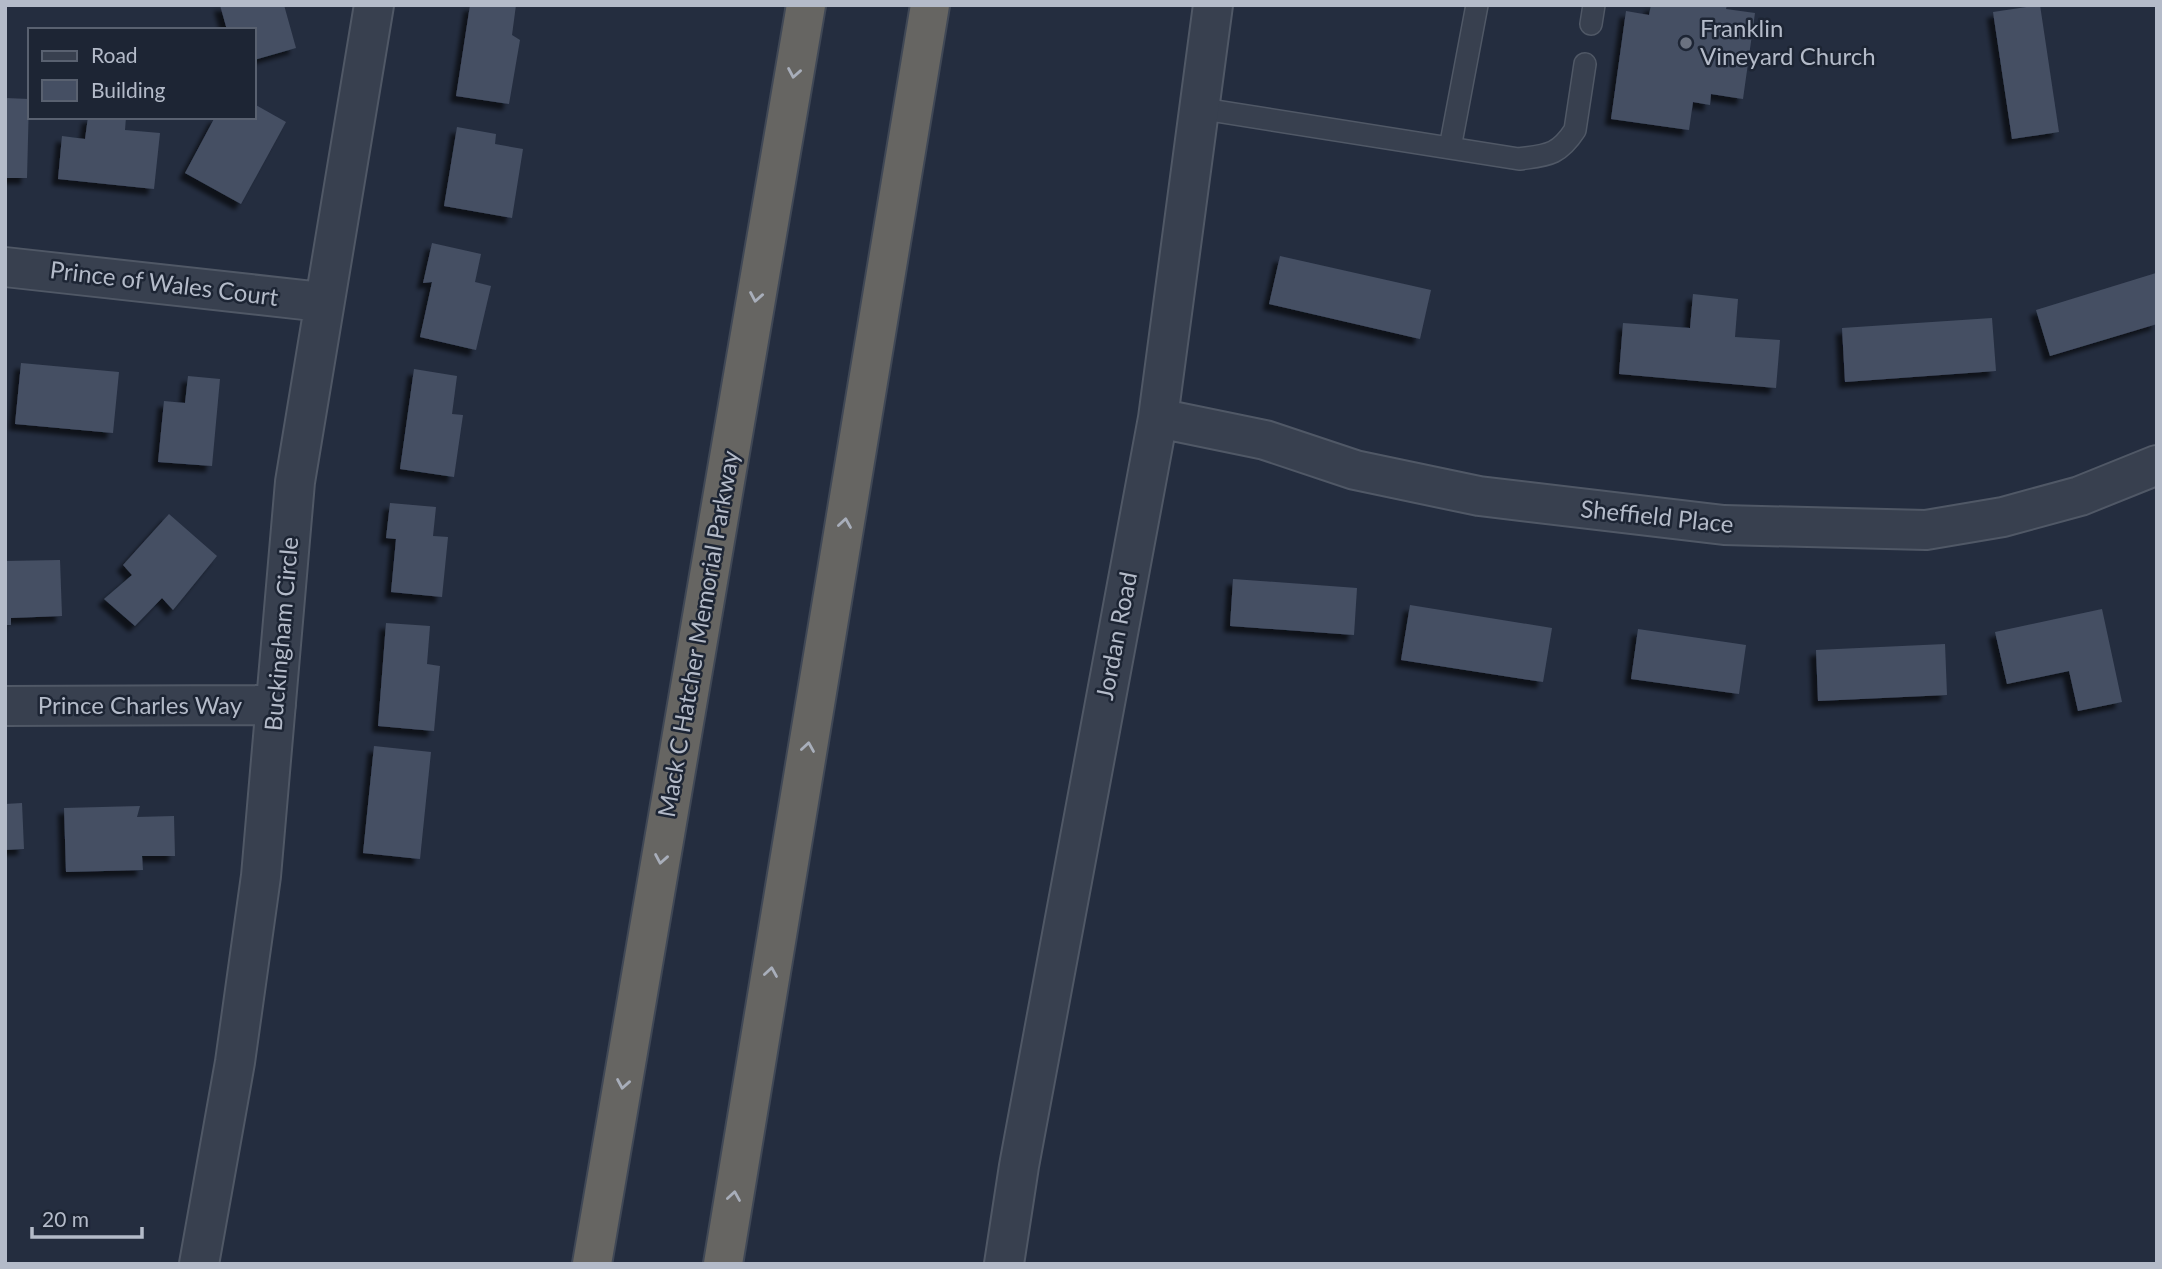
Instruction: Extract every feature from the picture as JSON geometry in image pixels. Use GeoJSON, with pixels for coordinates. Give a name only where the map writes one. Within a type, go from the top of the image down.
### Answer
{"type":"FeatureCollection","features":[{"type":"Feature","properties":{"kind":"highway","name":"Mack C Hatcher Memorial Parkway"},"geometry":{"type":"LineString","coordinates":[[592,1264],[806,5]]}},
{"type":"Feature","properties":{"kind":"highway"},"geometry":{"type":"LineString","coordinates":[[723,1264],[930,5]]}},
{"type":"Feature","properties":{"kind":"street","name":"Buckingham Circle"},"geometry":{"type":"LineString","coordinates":[[200,1264],[235,1062],[259,889],[295,482],[322,302],[374,5]]}},
{"type":"Feature","properties":{"kind":"street","name":"Jordan Road"},"geometry":{"type":"LineString","coordinates":[[1004,1264],[1158,418],[1197,108],[1213,5]]}},
{"type":"Feature","properties":{"kind":"street","name":"Prince of Wales Court"},"geometry":{"type":"LineString","coordinates":[[5,267],[322,302]]}},
{"type":"Feature","properties":{"kind":"street","name":"Sheffield Place"},"geometry":{"type":"LineString","coordinates":[[1158,418],[1265,440],[1355,470],[1479,496],[1724,526],[1926,530],[2003,517],[2080,496],[2157,465]]}},
{"type":"Feature","properties":{"kind":"street","name":"Prince Charles Way"},"geometry":{"type":"LineString","coordinates":[[5,706],[276,705]]}},
{"type":"Feature","properties":{"kind":"lane"},"geometry":{"type":"LineString","coordinates":[[1450,148],[1477,5]]}},
{"type":"Feature","properties":{"kind":"lane"},"geometry":{"type":"LineString","coordinates":[[1197,108],[1519,159],[1554,154],[1575,130],[1585,64]]}},
{"type":"Feature","properties":{"kind":"building"},"geometry":{"type":"Polygon","coordinates":[[[220,5],[284,5],[296,48],[256,59],[256,28],[226,28],[220,5]]]}},
{"type":"Feature","properties":{"kind":"building"},"geometry":{"type":"Polygon","coordinates":[[[470,5],[516,5],[512,35],[520,40],[509,104],[456,96],[470,5]]]}},
{"type":"Feature","properties":{"kind":"building","name":"Franklin Vineyard Church"},"geometry":{"type":"Polygon","coordinates":[[[1651,5],[1727,5],[1726,9],[1755,13],[1743,99],[1711,94],[1710,105],[1693,102],[1689,130],[1611,119],[1626,11],[1649,15],[1651,5]]]}},
{"type":"Feature","properties":{"kind":"building"},"geometry":{"type":"Polygon","coordinates":[[[2040,5],[2059,132],[2012,139],[1993,12],[2040,5]]]}},
{"type":"Feature","properties":{"kind":"building"},"geometry":{"type":"Polygon","coordinates":[[[5,98],[28,99],[27,178],[5,178],[5,98]]]}},
{"type":"Feature","properties":{"kind":"building"},"geometry":{"type":"Polygon","coordinates":[[[256,105],[286,122],[241,204],[185,173],[214,119],[256,119],[256,105]]]}},
{"type":"Feature","properties":{"kind":"building"},"geometry":{"type":"Polygon","coordinates":[[[88,119],[126,119],[125,130],[160,133],[154,189],[58,179],[62,136],[85,139],[88,119]]]}},
{"type":"Feature","properties":{"kind":"building"},"geometry":{"type":"Polygon","coordinates":[[[457,127],[496,134],[495,144],[523,149],[512,218],[444,206],[457,127]]]}},
{"type":"Feature","properties":{"kind":"building"},"geometry":{"type":"Polygon","coordinates":[[[432,243],[481,254],[475,282],[491,286],[476,350],[420,337],[432,282],[423,283],[432,243]]]}},
{"type":"Feature","properties":{"kind":"building"},"geometry":{"type":"Polygon","coordinates":[[[1280,256],[1431,290],[1420,339],[1269,304],[1280,256]]]}},
{"type":"Feature","properties":{"kind":"building"},"geometry":{"type":"Polygon","coordinates":[[[2156,273],[2157,324],[2050,356],[2036,310],[2156,273]]]}},
{"type":"Feature","properties":{"kind":"building"},"geometry":{"type":"Polygon","coordinates":[[[1693,294],[1738,299],[1735,337],[1780,340],[1776,388],[1619,374],[1623,323],[1690,328],[1693,294]]]}},
{"type":"Feature","properties":{"kind":"building"},"geometry":{"type":"Polygon","coordinates":[[[1992,318],[1996,371],[1845,382],[1842,328],[1992,318]]]}},
{"type":"Feature","properties":{"kind":"building"},"geometry":{"type":"Polygon","coordinates":[[[21,363],[119,372],[113,433],[15,424],[21,363]]]}},
{"type":"Feature","properties":{"kind":"building"},"geometry":{"type":"Polygon","coordinates":[[[414,369],[457,376],[452,414],[463,415],[454,477],[400,469],[414,369]]]}},
{"type":"Feature","properties":{"kind":"building"},"geometry":{"type":"Polygon","coordinates":[[[188,376],[220,379],[212,466],[158,462],[164,401],[185,403],[188,376]]]}},
{"type":"Feature","properties":{"kind":"building"},"geometry":{"type":"Polygon","coordinates":[[[390,503],[436,507],[433,536],[448,537],[442,597],[391,592],[396,539],[386,538],[390,503]]]}},
{"type":"Feature","properties":{"kind":"building"},"geometry":{"type":"Polygon","coordinates":[[[169,514],[217,556],[173,610],[162,598],[135,626],[104,599],[132,575],[123,565],[169,514]]]}},
{"type":"Feature","properties":{"kind":"building"},"geometry":{"type":"Polygon","coordinates":[[[60,560],[62,616],[11,618],[11,625],[5,625],[5,561],[60,560]]]}},
{"type":"Feature","properties":{"kind":"building"},"geometry":{"type":"Polygon","coordinates":[[[1233,579],[1357,588],[1354,635],[1230,626],[1233,579]]]}},
{"type":"Feature","properties":{"kind":"building"},"geometry":{"type":"Polygon","coordinates":[[[1410,605],[1552,628],[1543,682],[1401,660],[1410,605]]]}},
{"type":"Feature","properties":{"kind":"building"},"geometry":{"type":"Polygon","coordinates":[[[2102,609],[2122,702],[2078,711],[2069,671],[2007,684],[1995,632],[2102,609]]]}},
{"type":"Feature","properties":{"kind":"building"},"geometry":{"type":"Polygon","coordinates":[[[386,623],[430,626],[427,664],[440,666],[434,731],[378,726],[386,623]]]}},
{"type":"Feature","properties":{"kind":"building"},"geometry":{"type":"Polygon","coordinates":[[[1638,629],[1746,645],[1739,694],[1631,679],[1638,629]]]}},
{"type":"Feature","properties":{"kind":"building"},"geometry":{"type":"Polygon","coordinates":[[[1945,644],[1947,695],[1818,701],[1816,650],[1945,644]]]}},
{"type":"Feature","properties":{"kind":"building"},"geometry":{"type":"Polygon","coordinates":[[[374,746],[431,752],[420,859],[363,853],[374,746]]]}},
{"type":"Feature","properties":{"kind":"building"},"geometry":{"type":"Polygon","coordinates":[[[22,803],[24,849],[5,850],[5,804],[22,803]]]}},
{"type":"Feature","properties":{"kind":"building"},"geometry":{"type":"Polygon","coordinates":[[[140,806],[137,817],[174,816],[175,856],[142,856],[143,870],[66,872],[64,808],[140,806]]]}},
{"type":"Feature","properties":{"kind":"place","name":"Franklin Vineyard Church"},"geometry":{"type":"Point","coordinates":[1686,43]}}]}
